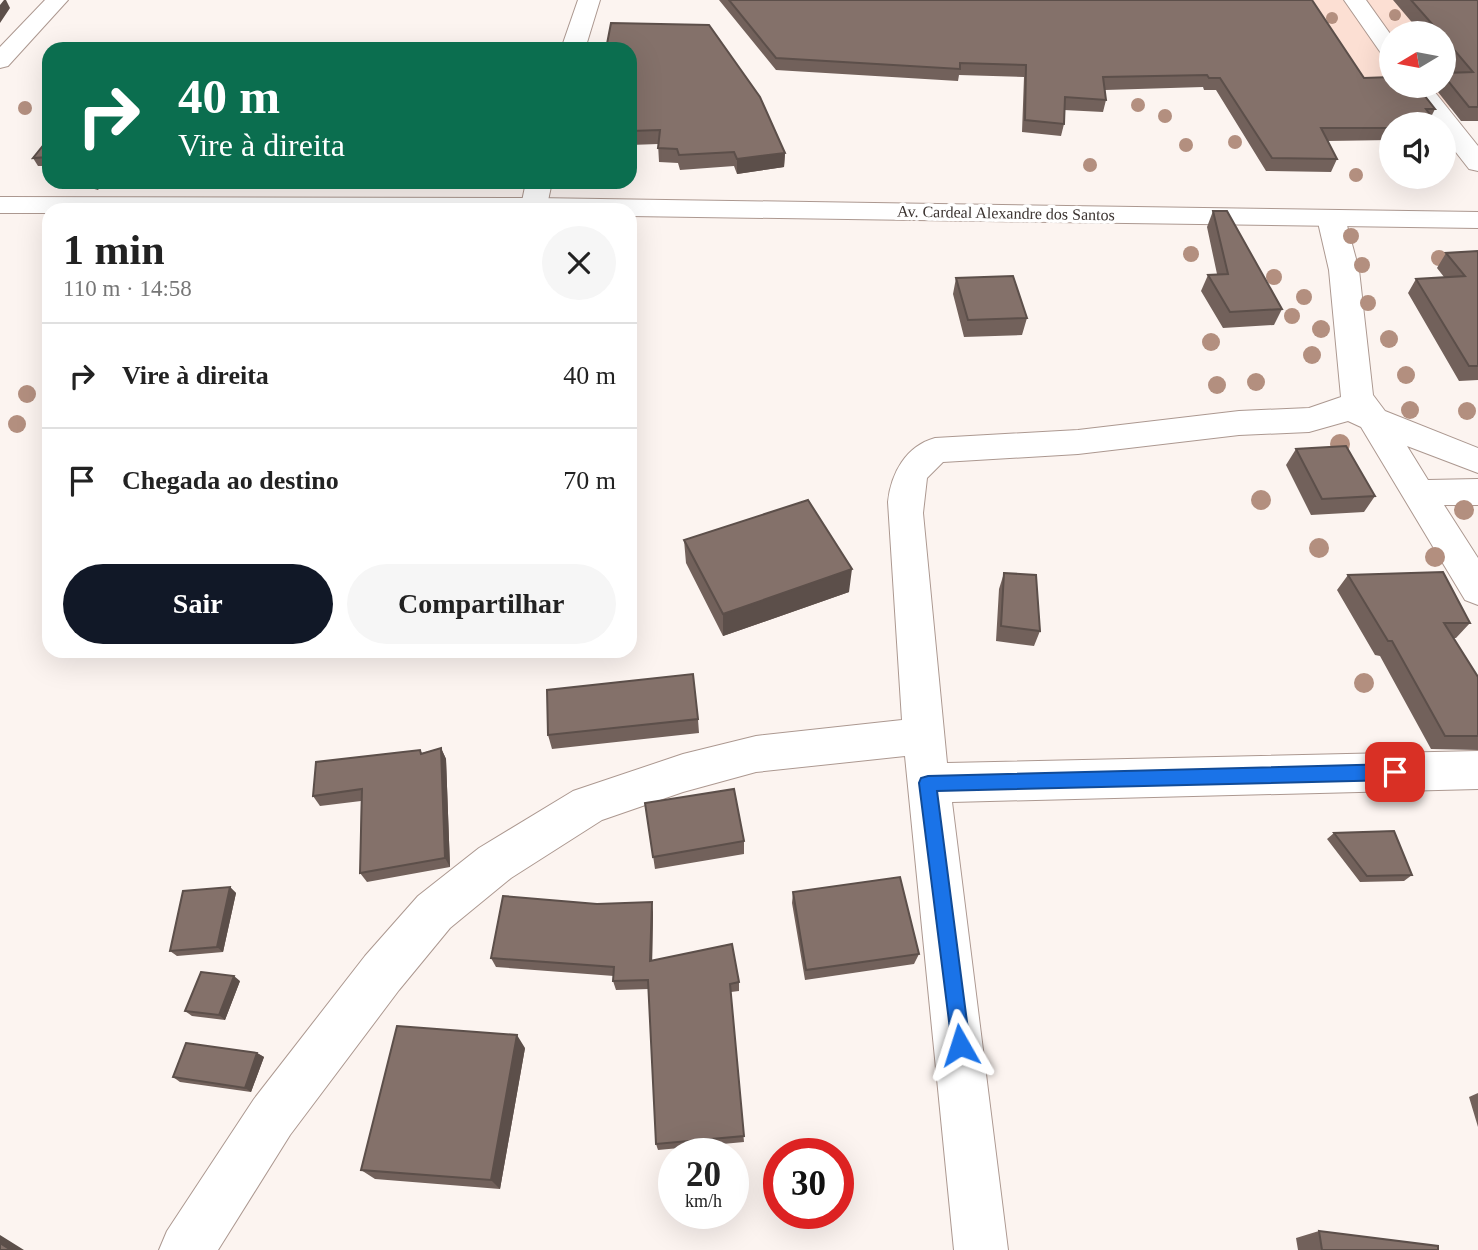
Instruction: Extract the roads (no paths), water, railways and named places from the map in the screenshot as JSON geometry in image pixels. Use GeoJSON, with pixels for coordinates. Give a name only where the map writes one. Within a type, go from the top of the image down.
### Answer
{"type":"FeatureCollection","features":[{"type":"Feature","properties":{"kind":"street"},"geometry":{"type":"LineString","coordinates":[[0,61],[57,0]]}},
{"type":"Feature","properties":{"kind":"street"},"geometry":{"type":"LineString","coordinates":[[575,42],[589,0]]}},
{"type":"Feature","properties":{"kind":"street"},"geometry":{"type":"LineString","coordinates":[[1355,0],[1379,34]]}},
{"type":"Feature","properties":{"kind":"street"},"geometry":{"type":"LineString","coordinates":[[1427,98],[1478,163]]}},
{"type":"Feature","properties":{"kind":"street","name":"Av. Cardeal Alexandre dos Santos"},"geometry":{"type":"LineString","coordinates":[[98,203],[537,194],[1478,220]]}},
{"type":"Feature","properties":{"kind":"street","name":"Av. Cardeal Alexandre dos Santos"},"geometry":{"type":"LineString","coordinates":[[0,205],[42,204]]}},
{"type":"Feature","properties":{"kind":"street"},"geometry":{"type":"LineString","coordinates":[[1331,218],[1344,270],[1357,397],[1478,590]]}},
{"type":"Feature","properties":{"kind":"street"},"geometry":{"type":"LineString","coordinates":[[981,1250],[946,922],[928,783],[905,513],[906,481],[919,462],[935,450],[1078,442],[1239,423],[1309,420],[1335,414],[1347,407],[1478,461]]}},
{"type":"Feature","properties":{"kind":"street"},"geometry":{"type":"LineString","coordinates":[[1417,493],[1478,492]]}},
{"type":"Feature","properties":{"kind":"street"},"geometry":{"type":"LineString","coordinates":[[186,1250],[272,1117],[382,973],[434,912],[495,863],[588,805],[683,773],[756,754],[925,736]]}},
{"type":"Feature","properties":{"kind":"street"},"geometry":{"type":"LineString","coordinates":[[928,783],[1478,770]]}}]}
